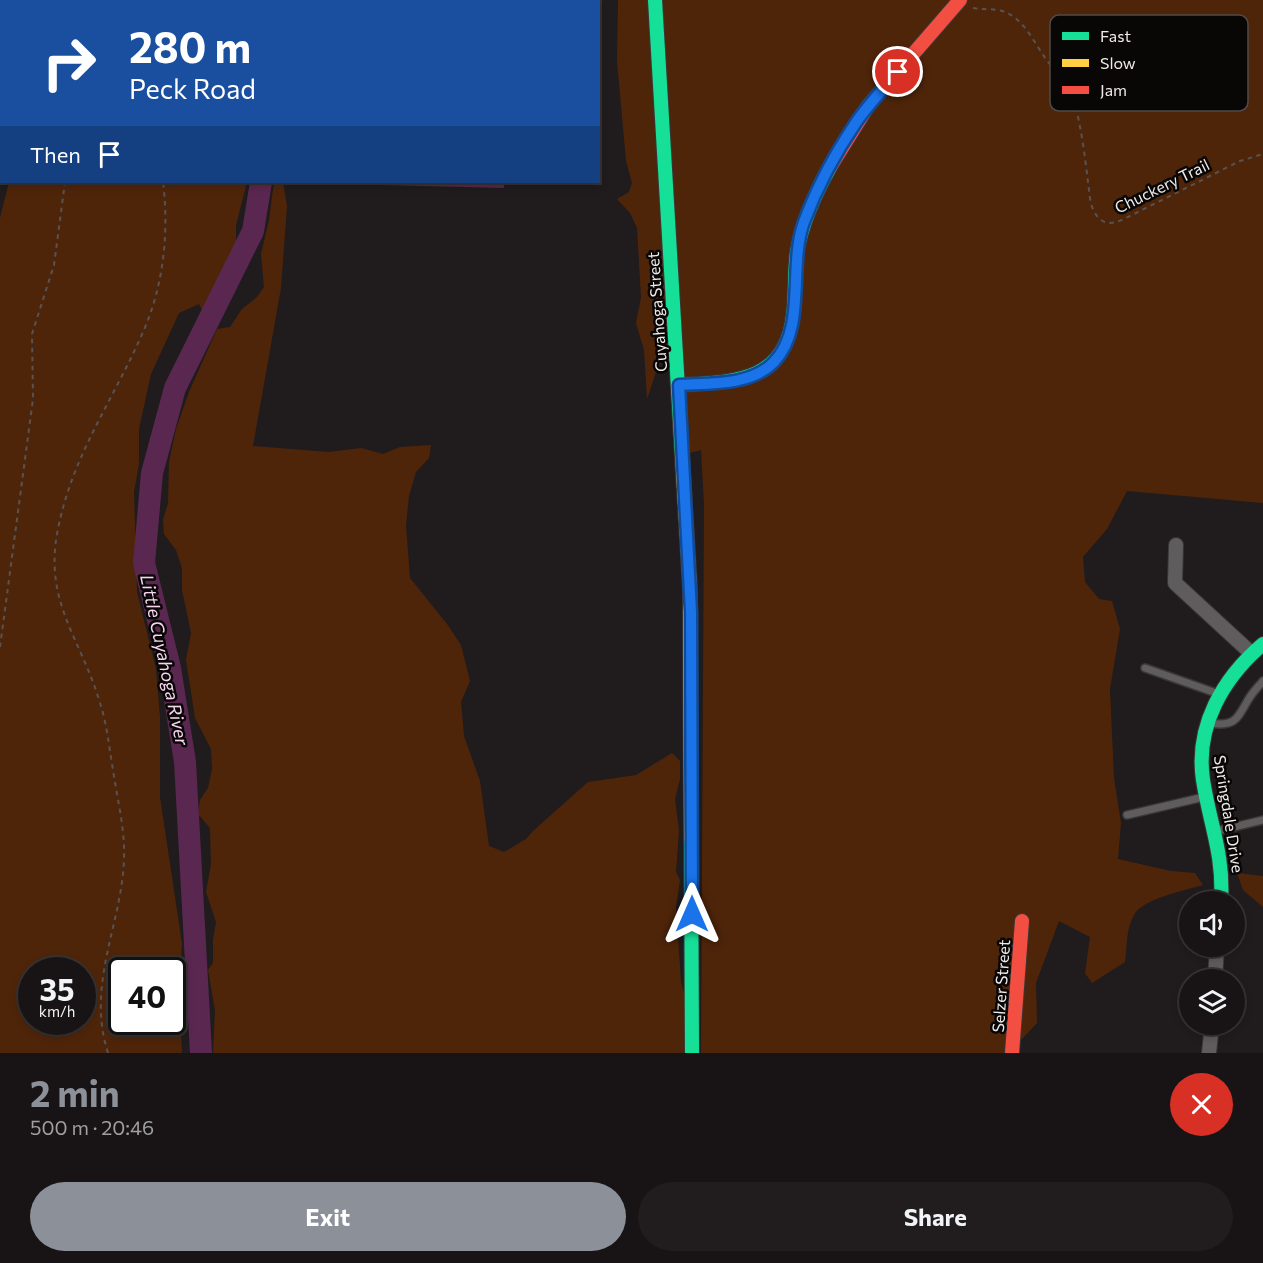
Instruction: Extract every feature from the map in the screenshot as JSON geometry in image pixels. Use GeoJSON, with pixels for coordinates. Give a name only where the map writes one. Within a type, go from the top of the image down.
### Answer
{"type":"FeatureCollection","features":[{"type":"Feature","properties":{"kind":"street","name":"Cuyahoga Street"},"geometry":{"type":"LineString","coordinates":[[655,0],[690,589],[692,1053]]}},
{"type":"Feature","properties":{"kind":"street"},"geometry":{"type":"LineString","coordinates":[[679,385],[747,378],[768,368],[776,361],[791,332],[796,263],[803,224],[825,176],[859,119],[964,4]]}},
{"type":"Feature","properties":{"kind":"street"},"geometry":{"type":"LineString","coordinates":[[1176,545],[1175,583],[1251,654]]}},
{"type":"Feature","properties":{"kind":"street","name":"Springdale Drive"},"geometry":{"type":"LineString","coordinates":[[1221,891],[1221,859],[1202,769],[1202,750],[1208,722],[1219,694],[1232,672],[1263,644]]}},
{"type":"Feature","properties":{"kind":"street","name":"Selzer Street"},"geometry":{"type":"LineString","coordinates":[[1012,1053],[1022,921]]}},
{"type":"Feature","properties":{"kind":"street"},"geometry":{"type":"LineString","coordinates":[[1209,1053],[1211,1035]]}},
{"type":"Feature","properties":{"kind":"lane"},"geometry":{"type":"LineString","coordinates":[[1145,668],[1219,694]]}},
{"type":"Feature","properties":{"kind":"lane"},"geometry":{"type":"LineString","coordinates":[[1208,722],[1231,723],[1241,715],[1263,681]]}},
{"type":"Feature","properties":{"kind":"lane"},"geometry":{"type":"LineString","coordinates":[[1127,814],[1207,797]]}},
{"type":"Feature","properties":{"kind":"lane"},"geometry":{"type":"LineString","coordinates":[[1215,831],[1263,820]]}},
{"type":"Feature","properties":{"kind":"path","name":"Chuckery Trail"},"geometry":{"type":"LineString","coordinates":[[964,4],[1003,11],[1016,18],[1050,63]]}},
{"type":"Feature","properties":{"kind":"path","name":"Chuckery Trail"},"geometry":{"type":"LineString","coordinates":[[1075,111],[1089,184],[1089,198],[1094,212],[1101,221],[1111,224],[1240,161],[1263,154]]}},
{"type":"Feature","properties":{"kind":"path"},"geometry":{"type":"LineString","coordinates":[[0,647],[33,399],[32,334],[54,265],[66,183]]}},
{"type":"Feature","properties":{"kind":"path"},"geometry":{"type":"LineString","coordinates":[[108,1053],[101,1026],[100,994],[123,875],[123,833],[102,707],[59,602],[54,553],[62,510],[80,457],[137,346],[155,298],[165,240],[166,213],[163,183]]}},
{"type":"Feature","properties":{"kind":"shaded area"},"geometry":{"type":"Polygon","coordinates":[[[618,0],[1263,0],[1263,503],[1127,491],[1107,529],[1083,557],[1085,582],[1099,599],[1112,601],[1120,629],[1110,689],[1114,778],[1121,823],[1118,859],[1171,871],[1195,873],[1203,885],[1165,896],[1139,909],[1130,926],[1125,962],[1092,983],[1085,973],[1090,937],[1059,921],[1036,983],[1037,1023],[1009,1053],[701,1053],[704,504],[701,450],[683,455],[674,336],[656,372],[647,399],[644,350],[636,323],[641,298],[637,228],[630,213],[617,199],[629,192],[632,183],[626,161],[617,61],[618,0]]]}},
{"type":"Feature","properties":{"kind":"shaded area"},"geometry":{"type":"Polygon","coordinates":[[[9,183],[247,183],[236,225],[236,253],[222,284],[204,314],[199,304],[179,313],[151,374],[139,429],[139,464],[134,492],[137,592],[156,669],[160,717],[160,797],[182,944],[181,957],[108,957],[108,1035],[181,1035],[182,1053],[0,1053],[0,218],[9,183]]]}},
{"type":"Feature","properties":{"kind":"shaded area"},"geometry":{"type":"Polygon","coordinates":[[[274,183],[283,183],[287,206],[281,288],[253,446],[329,452],[361,448],[383,454],[400,447],[431,445],[429,458],[416,472],[409,496],[406,525],[410,578],[461,645],[470,681],[461,702],[464,736],[480,781],[489,846],[504,852],[526,839],[588,782],[636,775],[672,753],[680,761],[680,779],[675,799],[679,830],[676,872],[680,880],[676,907],[681,982],[686,1001],[684,1053],[213,1053],[215,1010],[208,970],[213,963],[216,922],[206,892],[211,864],[210,828],[198,814],[200,800],[208,788],[212,769],[211,749],[195,718],[186,660],[191,633],[182,590],[182,568],[176,550],[164,534],[163,520],[168,503],[169,462],[176,429],[189,392],[217,329],[230,327],[242,309],[256,298],[264,287],[261,254],[269,220],[274,183]]]}},
{"type":"Feature","properties":{"kind":"shaded area"},"geometry":{"type":"Polygon","coordinates":[[[383,183],[504,183],[504,188],[383,185],[383,183]]]}},
{"type":"Feature","properties":{"kind":"shaded area"},"geometry":{"type":"Polygon","coordinates":[[[1237,873],[1263,876],[1263,907],[1245,891],[1237,873]]]}},
{"type":"Feature","properties":{"kind":"waterway","name":"Little Cuyahoga River"},"geometry":{"type":"LineString","coordinates":[[201,1053],[185,762],[170,668],[144,563],[152,473],[175,388],[253,231],[261,183]]}},
{"type":"Feature","properties":{"kind":"traffic: fast"},"geometry":{"type":"LineString","coordinates":[[655,0],[683,473]]}},
{"type":"Feature","properties":{"kind":"traffic: fast"},"geometry":{"type":"LineString","coordinates":[[679,385],[737,380],[768,366],[779,355],[788,338],[793,316],[799,241],[814,198],[830,167]]}},
{"type":"Feature","properties":{"kind":"traffic: fast"},"geometry":{"type":"LineString","coordinates":[[1221,891],[1218,854],[1203,780],[1203,741],[1215,704],[1224,688],[1249,657],[1263,644]]}},
{"type":"Feature","properties":{"kind":"traffic: fast"},"geometry":{"type":"LineString","coordinates":[[691,839],[692,1053]]}},
{"type":"Feature","properties":{"kind":"traffic: slow"},"geometry":{"type":"LineString","coordinates":[[683,473],[690,589],[691,839]]}},
{"type":"Feature","properties":{"kind":"traffic: jam"},"geometry":{"type":"LineString","coordinates":[[830,167],[868,106],[960,0]]}},
{"type":"Feature","properties":{"kind":"traffic: jam"},"geometry":{"type":"LineString","coordinates":[[1012,1053],[1022,921]]}},
{"type":"Feature","properties":{"kind":"route"},"geometry":{"type":"LineString","coordinates":[[692,914],[691,612],[679,385],[747,378],[768,368],[783,351],[791,332],[796,263],[803,224],[846,138],[898,72]]}}]}
